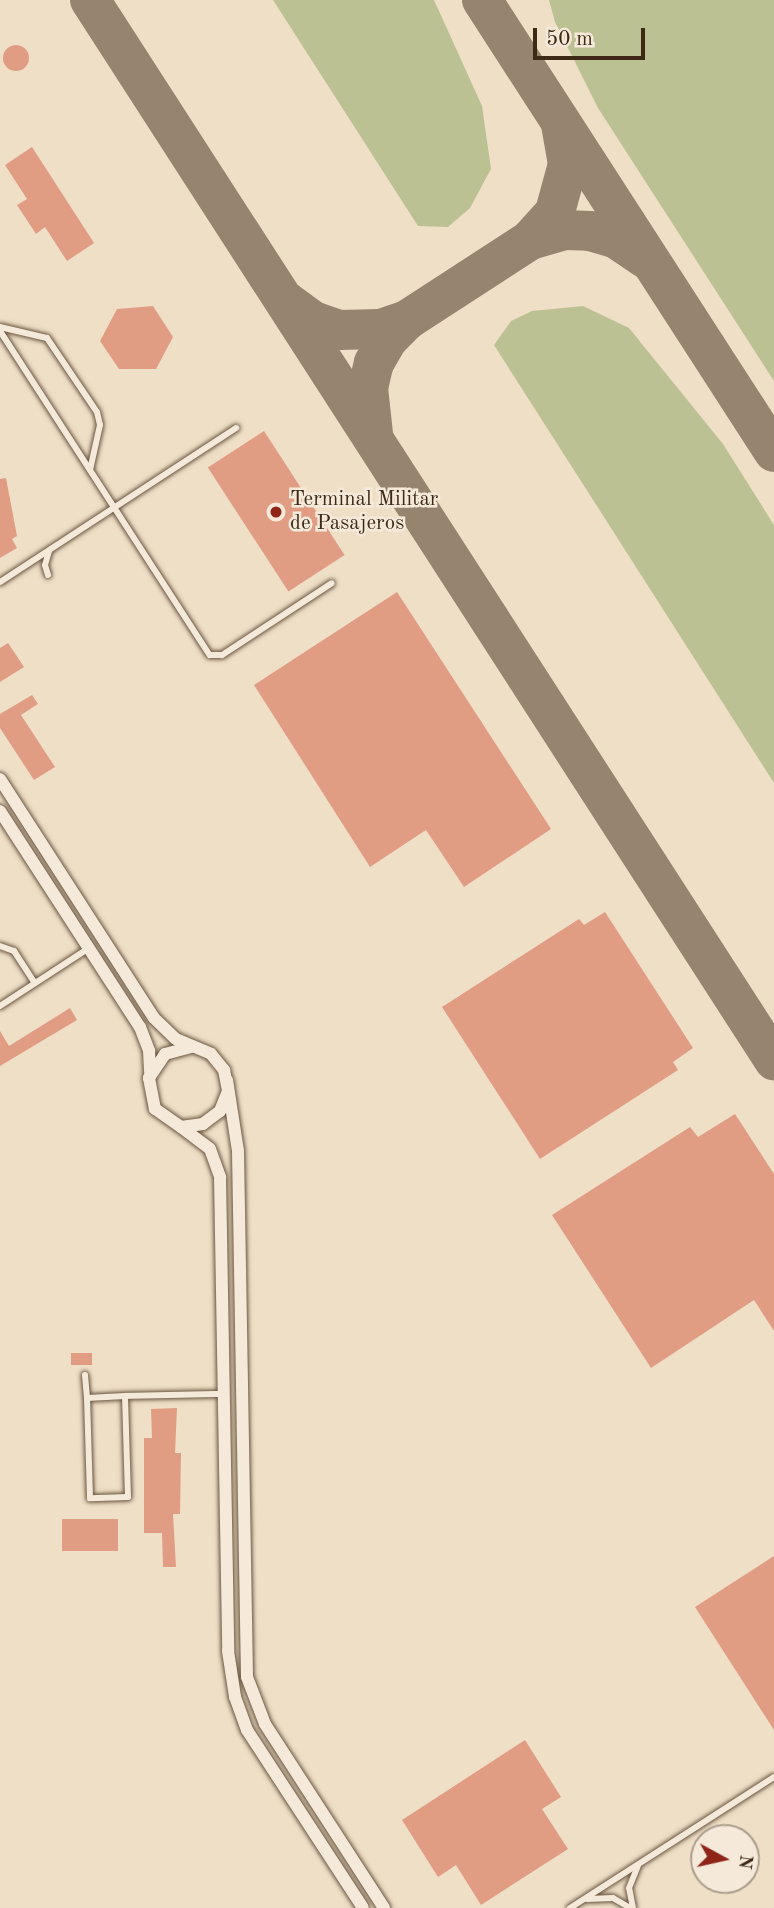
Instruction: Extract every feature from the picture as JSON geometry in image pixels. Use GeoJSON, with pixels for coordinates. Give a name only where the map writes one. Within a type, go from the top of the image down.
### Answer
{"type":"FeatureCollection","features":[{"type":"Feature","properties":{"kind":"street"},"geometry":{"type":"LineString","coordinates":[[0,779],[154,1018],[192,1047],[219,1061],[227,1080],[238,1151],[247,1677],[265,1724],[384,1908]]}},
{"type":"Feature","properties":{"kind":"street"},"geometry":{"type":"LineString","coordinates":[[0,811],[144,1035],[155,1109],[204,1141],[219,1167],[228,1651],[235,1697],[247,1730],[363,1908]]}},
{"type":"Feature","properties":{"kind":"street"},"geometry":{"type":"LineString","coordinates":[[149,1078],[165,1054],[192,1047]]}},
{"type":"Feature","properties":{"kind":"street"},"geometry":{"type":"LineString","coordinates":[[181,1127],[212,1119],[225,1101],[227,1080]]}},
{"type":"Feature","properties":{"kind":"lane"},"geometry":{"type":"LineString","coordinates":[[0,329],[50,340],[97,412],[100,425],[90,472]]}},
{"type":"Feature","properties":{"kind":"lane"},"geometry":{"type":"LineString","coordinates":[[0,329],[210,655],[222,655],[332,583]]}},
{"type":"Feature","properties":{"kind":"lane"},"geometry":{"type":"LineString","coordinates":[[12,349],[13,339],[22,333]]}},
{"type":"Feature","properties":{"kind":"lane"},"geometry":{"type":"LineString","coordinates":[[0,582],[236,428]]}},
{"type":"Feature","properties":{"kind":"lane"},"geometry":{"type":"LineString","coordinates":[[74,446],[86,452],[94,446]]}},
{"type":"Feature","properties":{"kind":"lane"},"geometry":{"type":"LineString","coordinates":[[21,568],[36,566],[48,575],[45,560],[53,547]]}},
{"type":"Feature","properties":{"kind":"lane"},"geometry":{"type":"LineString","coordinates":[[0,946],[14,951],[35,983]]}},
{"type":"Feature","properties":{"kind":"lane"},"geometry":{"type":"LineString","coordinates":[[0,1006],[89,948]]}},
{"type":"Feature","properties":{"kind":"lane"},"geometry":{"type":"LineString","coordinates":[[85,1375],[90,1498],[128,1497],[125,1396]]}},
{"type":"Feature","properties":{"kind":"lane"},"geometry":{"type":"LineString","coordinates":[[87,1398],[224,1394]]}},
{"type":"Feature","properties":{"kind":"lane"},"geometry":{"type":"LineString","coordinates":[[570,1908],[774,1776]]}},
{"type":"Feature","properties":{"kind":"lane"},"geometry":{"type":"LineString","coordinates":[[579,1902],[604,1897],[631,1908],[631,1881],[642,1861]]}},
{"type":"Feature","properties":{"kind":"green space"},"geometry":{"type":"Polygon","coordinates":[[[273,0],[434,0],[482,106],[491,169],[470,208],[448,227],[418,226],[273,0]]]}},
{"type":"Feature","properties":{"kind":"green space"},"geometry":{"type":"Polygon","coordinates":[[[549,0],[774,0],[774,381],[598,108],[555,22],[549,0]]]}},
{"type":"Feature","properties":{"kind":"green space"},"geometry":{"type":"Polygon","coordinates":[[[583,306],[629,328],[723,444],[774,525],[774,783],[494,345],[511,321],[532,311],[583,306]]]}},
{"type":"Feature","properties":{"kind":"building"},"geometry":{"type":"Polygon","coordinates":[[[16,45],[25,49],[29,58],[25,67],[16,71],[7,67],[3,58],[7,49],[16,45]]]}},
{"type":"Feature","properties":{"kind":"building"},"geometry":{"type":"Polygon","coordinates":[[[32,147],[94,243],[67,261],[45,227],[36,234],[17,205],[27,199],[5,165],[32,147]]]}},
{"type":"Feature","properties":{"kind":"building"},"geometry":{"type":"Polygon","coordinates":[[[153,306],[173,337],[156,369],[119,369],[100,341],[117,309],[153,306]]]}},
{"type":"Feature","properties":{"kind":"building","name":"Terminal Militar de Pasajeros"},"geometry":{"type":"Polygon","coordinates":[[[264,431],[345,555],[288,592],[208,467],[264,431]]]}},
{"type":"Feature","properties":{"kind":"building"},"geometry":{"type":"Polygon","coordinates":[[[6,478],[17,536],[12,539],[17,548],[0,558],[0,479],[6,478]]]}},
{"type":"Feature","properties":{"kind":"building"},"geometry":{"type":"Polygon","coordinates":[[[397,592],[551,829],[464,887],[426,830],[370,867],[254,685],[397,592]]]}},
{"type":"Feature","properties":{"kind":"building"},"geometry":{"type":"Polygon","coordinates":[[[8,643],[24,667],[0,682],[0,648],[8,643]]]}},
{"type":"Feature","properties":{"kind":"building"},"geometry":{"type":"Polygon","coordinates":[[[32,695],[38,704],[21,715],[55,767],[34,780],[0,728],[0,714],[32,695]]]}},
{"type":"Feature","properties":{"kind":"building"},"geometry":{"type":"Polygon","coordinates":[[[605,912],[693,1048],[673,1062],[678,1070],[540,1159],[442,1007],[579,919],[584,925],[605,912]]]}},
{"type":"Feature","properties":{"kind":"building"},"geometry":{"type":"Polygon","coordinates":[[[70,1008],[77,1020],[0,1066],[0,1031],[9,1046],[70,1008]]]}},
{"type":"Feature","properties":{"kind":"building"},"geometry":{"type":"Polygon","coordinates":[[[735,1114],[774,1174],[774,1331],[754,1300],[651,1368],[552,1215],[690,1127],[698,1137],[735,1114]]]}},
{"type":"Feature","properties":{"kind":"building"},"geometry":{"type":"Polygon","coordinates":[[[71,1353],[92,1353],[92,1365],[71,1365],[71,1353]]]}},
{"type":"Feature","properties":{"kind":"building"},"geometry":{"type":"Polygon","coordinates":[[[177,1408],[175,1453],[181,1453],[180,1514],[173,1514],[176,1567],[163,1567],[162,1533],[144,1533],[144,1438],[152,1438],[151,1409],[177,1408]]]}},
{"type":"Feature","properties":{"kind":"building"},"geometry":{"type":"Polygon","coordinates":[[[62,1519],[118,1519],[118,1551],[62,1551],[62,1519]]]}},
{"type":"Feature","properties":{"kind":"building"},"geometry":{"type":"Polygon","coordinates":[[[774,1556],[774,1730],[695,1607],[774,1556]]]}},
{"type":"Feature","properties":{"kind":"building"},"geometry":{"type":"Polygon","coordinates":[[[525,1740],[561,1797],[542,1809],[568,1849],[481,1905],[456,1865],[438,1877],[402,1820],[525,1740]]]}},
{"type":"Feature","properties":{"kind":"taxiway"},"geometry":{"type":"LineString","coordinates":[[90,0],[774,1060]]}},
{"type":"Feature","properties":{"kind":"taxiway"},"geometry":{"type":"LineString","coordinates":[[482,0],[774,452]]}},
{"type":"Feature","properties":{"kind":"taxiway"},"geometry":{"type":"LineString","coordinates":[[373,434],[368,388],[374,363],[388,339],[407,320],[530,240],[555,212],[568,164],[561,126]]}},
{"type":"Feature","properties":{"kind":"taxiway"},"geometry":{"type":"LineString","coordinates":[[530,240],[565,230],[590,231],[615,238],[646,259]]}},
{"type":"Feature","properties":{"kind":"taxiway"},"geometry":{"type":"LineString","coordinates":[[287,302],[313,321],[339,330],[381,329],[407,320]]}},
{"type":"Feature","properties":{"kind":"place","name":"Terminal Militar de Pasajeros"},"geometry":{"type":"Point","coordinates":[276,512]}}]}
